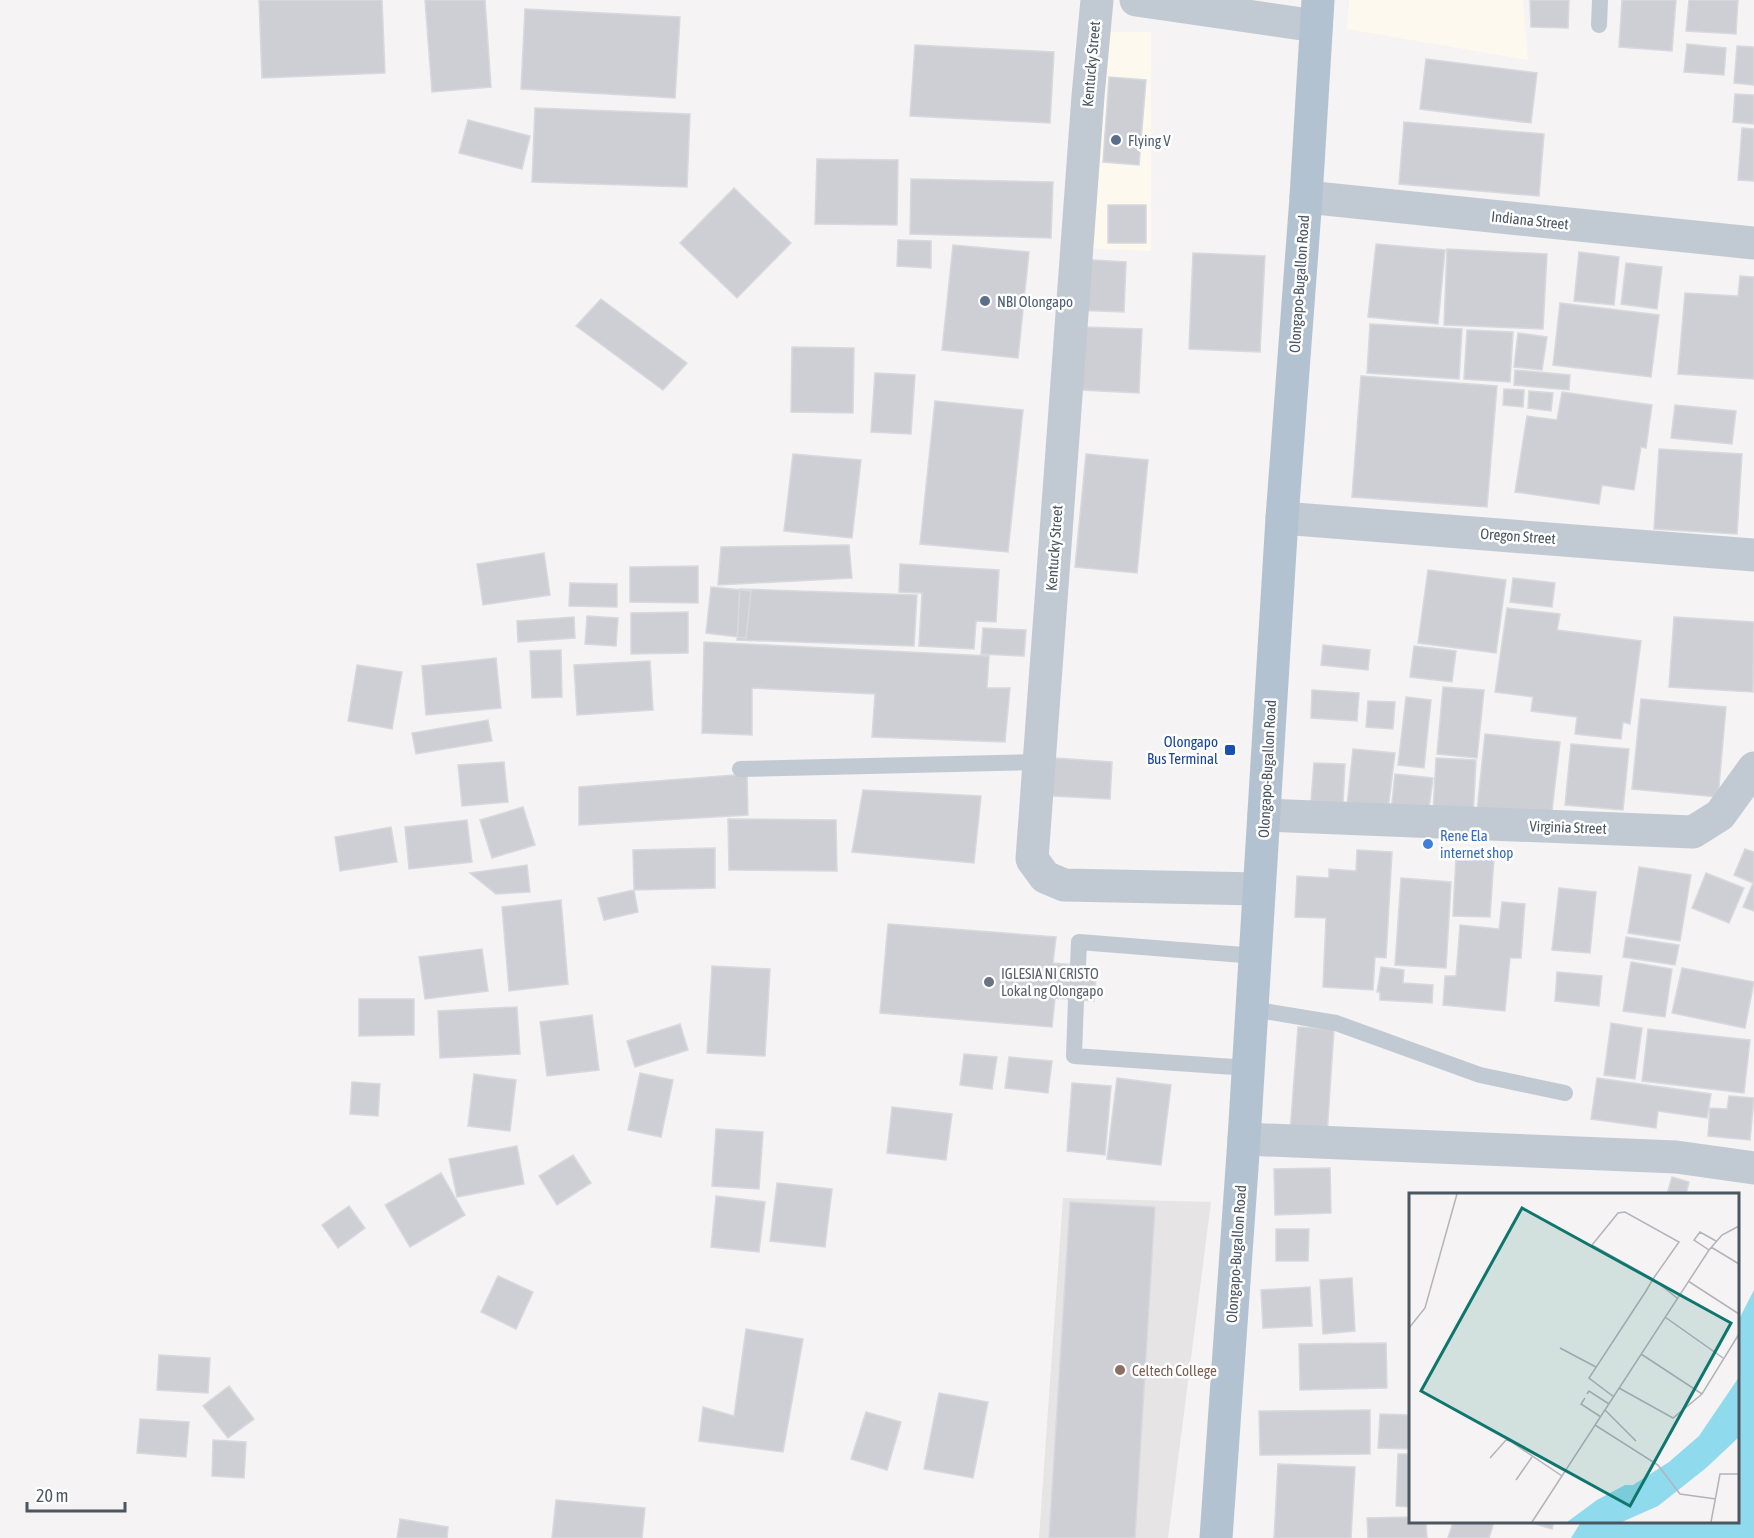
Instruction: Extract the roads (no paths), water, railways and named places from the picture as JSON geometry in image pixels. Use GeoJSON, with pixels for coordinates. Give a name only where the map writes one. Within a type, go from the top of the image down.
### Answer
{"type":"FeatureCollection","features":[{"type":"Feature","properties":{"kind":"main road","name":"Olongapo-Bugallon Road"},"geometry":{"type":"LineString","coordinates":[[1215,1538],[1249,1068],[1281,518],[1306,196],[1317,13]]}},
{"type":"Feature","properties":{"kind":"street","name":"Kentucky Street"},"geometry":{"type":"LineString","coordinates":[[1097,0],[1032,859],[1045,877],[1064,885],[1259,889]]}},
{"type":"Feature","properties":{"kind":"street"},"geometry":{"type":"LineString","coordinates":[[1136,0],[1317,13]]}},
{"type":"Feature","properties":{"kind":"street","name":"Indiana Street"},"geometry":{"type":"LineString","coordinates":[[1306,196],[1754,243]]}},
{"type":"Feature","properties":{"kind":"street","name":"Oregon Street"},"geometry":{"type":"LineString","coordinates":[[1281,518],[1754,555]]}},
{"type":"Feature","properties":{"kind":"street","name":"Virginia Street"},"geometry":{"type":"LineString","coordinates":[[1264,815],[1693,832],[1720,815],[1754,768]]}},
{"type":"Feature","properties":{"kind":"street"},"geometry":{"type":"LineString","coordinates":[[1244,1139],[1676,1157],[1754,1168]]}},
{"type":"Feature","properties":{"kind":"lane"},"geometry":{"type":"LineString","coordinates":[[1599,25],[1600,0]]}},
{"type":"Feature","properties":{"kind":"lane"},"geometry":{"type":"LineString","coordinates":[[740,769],[1039,762]]}},
{"type":"Feature","properties":{"kind":"lane"},"geometry":{"type":"LineString","coordinates":[[1078,965],[1079,942],[1256,956]]}},
{"type":"Feature","properties":{"kind":"lane"},"geometry":{"type":"LineString","coordinates":[[1077,1000],[1074,1056],[1249,1068]]}},
{"type":"Feature","properties":{"kind":"lane"},"geometry":{"type":"LineString","coordinates":[[1252,1009],[1336,1023],[1480,1075],[1565,1093]]}},
{"type":"Feature","properties":{"kind":"water"},"geometry":{"type":"Polygon","coordinates":[[[1754,1290],[1754,1538],[1571,1538],[1580,1523],[1739,1523],[1739,1319],[1754,1290]]]}},
{"type":"Feature","properties":{"kind":"place","name":"Flying V"},"geometry":{"type":"Point","coordinates":[1116,140]}},
{"type":"Feature","properties":{"kind":"place","name":"NBI Olongapo"},"geometry":{"type":"Point","coordinates":[985,301]}},
{"type":"Feature","properties":{"kind":"place","name":"Olongapo Bus Terminal"},"geometry":{"type":"Point","coordinates":[1230,750]}},
{"type":"Feature","properties":{"kind":"place","name":"Rene Ela internet shop"},"geometry":{"type":"Point","coordinates":[1428,844]}},
{"type":"Feature","properties":{"kind":"place","name":"IGLESIA NI CRISTO Lokal ng Olongapo"},"geometry":{"type":"Point","coordinates":[989,982]}},
{"type":"Feature","properties":{"kind":"place","name":"Celtech College"},"geometry":{"type":"Point","coordinates":[1120,1370]}}]}
